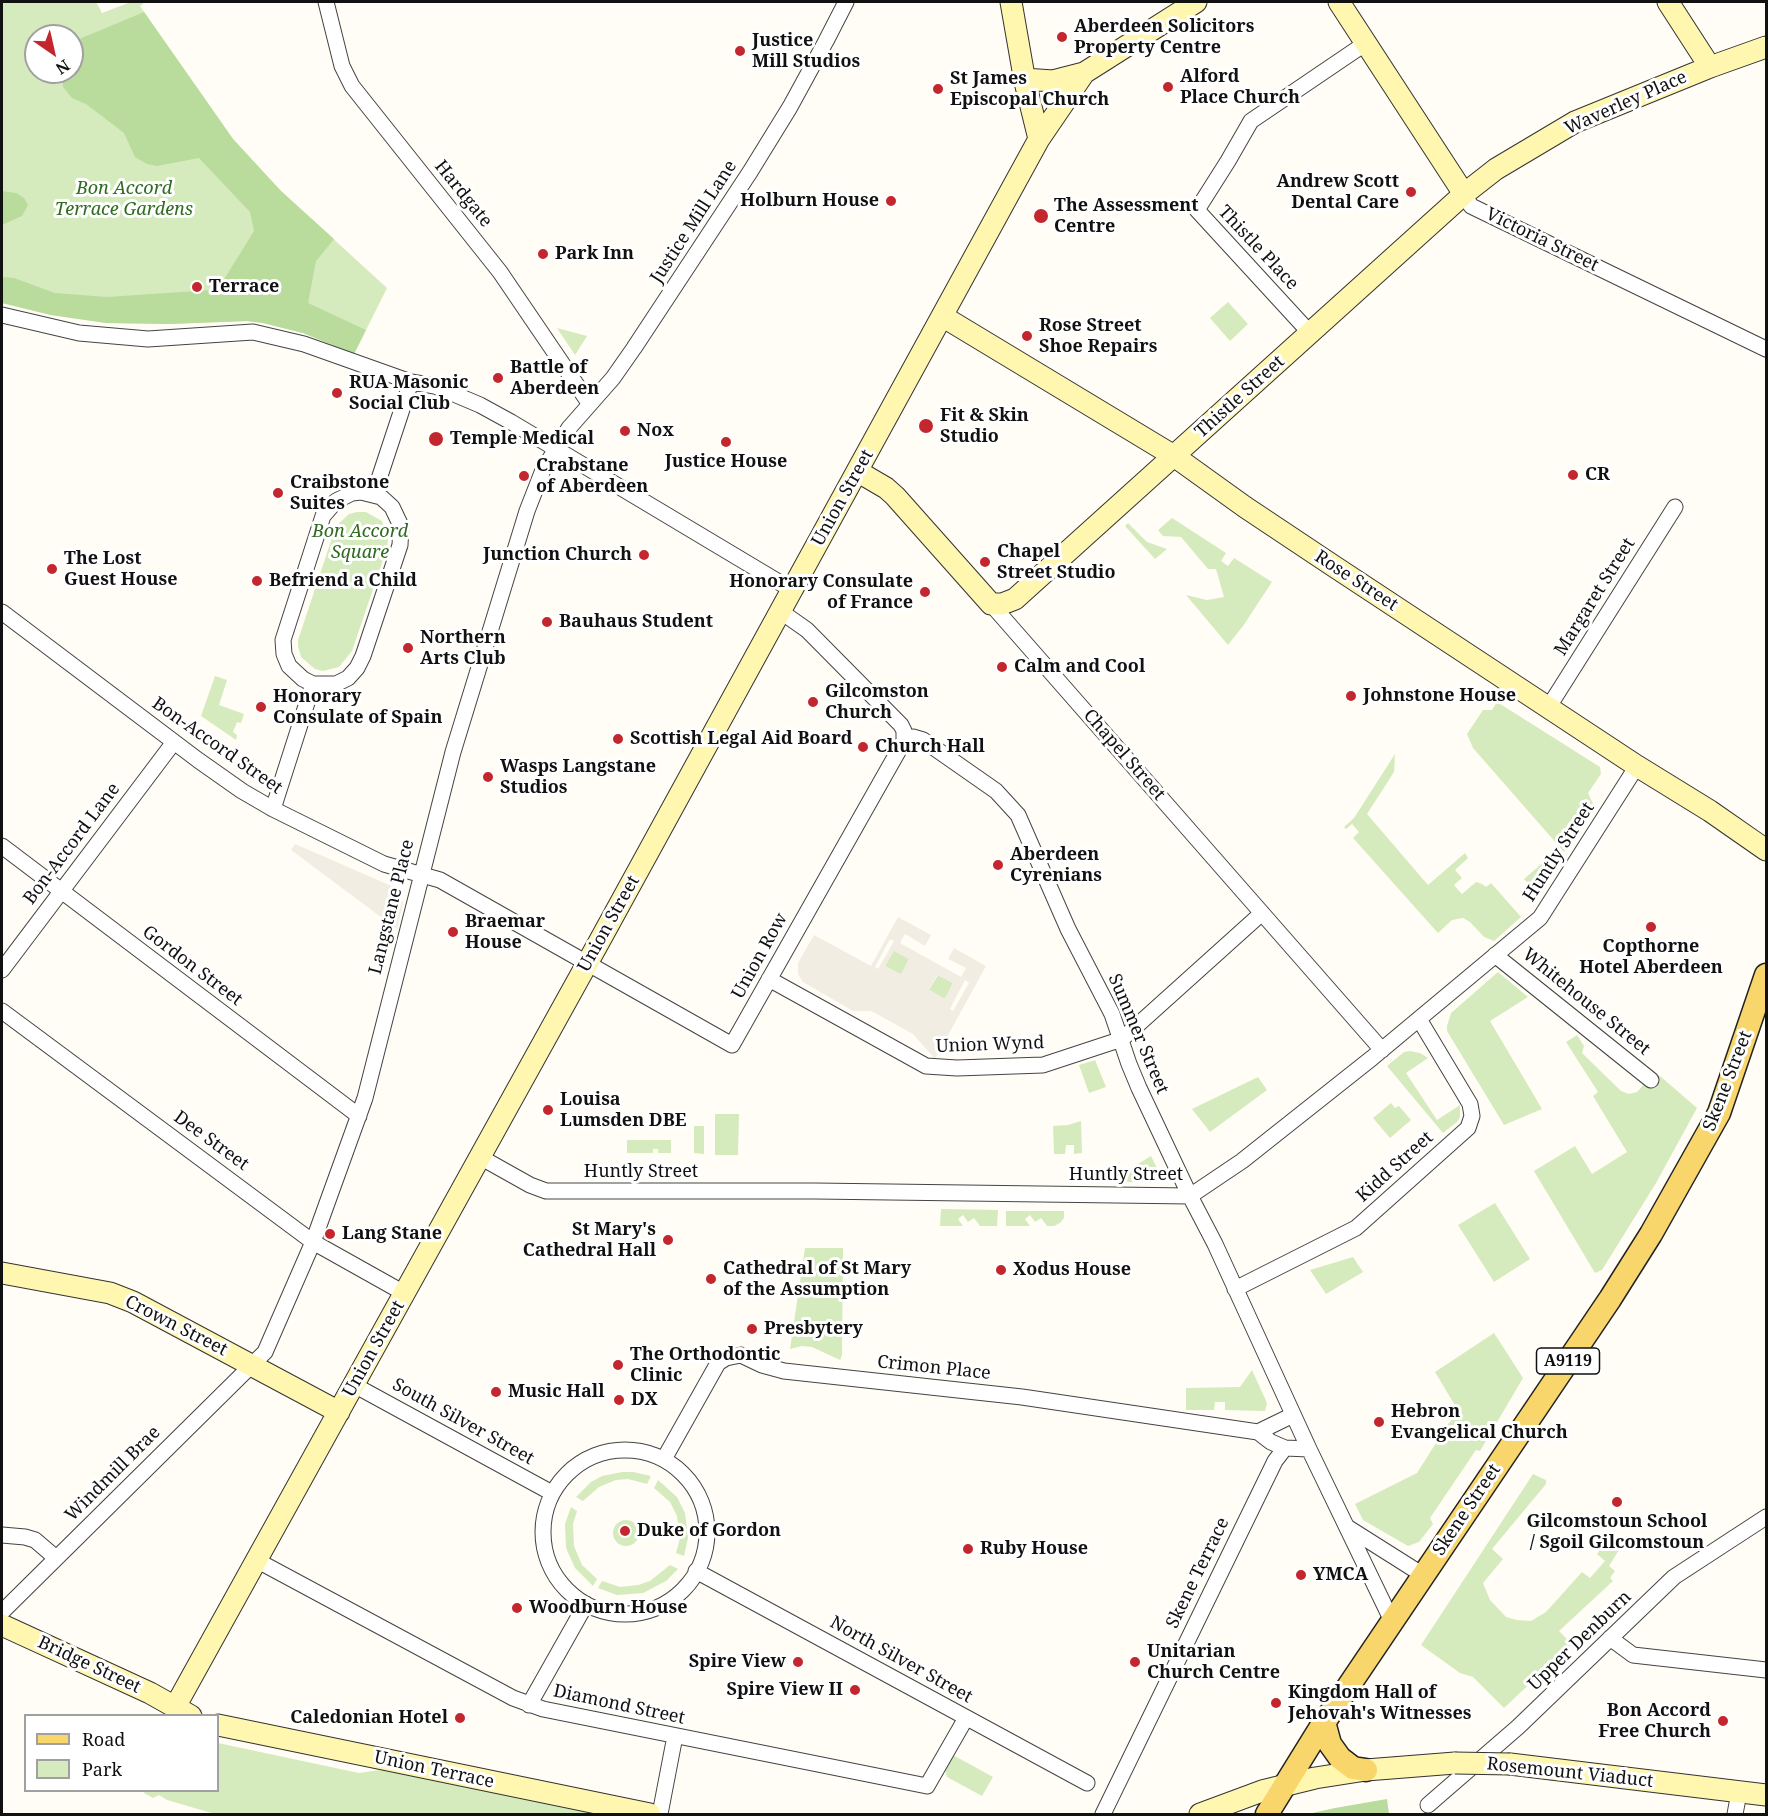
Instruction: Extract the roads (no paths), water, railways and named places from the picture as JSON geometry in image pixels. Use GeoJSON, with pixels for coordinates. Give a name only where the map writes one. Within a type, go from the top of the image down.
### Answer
{"type":"FeatureCollection","features":[{"type":"Feature","properties":{"kind":"main road","name":"Skene Street"},"geometry":{"type":"LineString","coordinates":[[1267,1815],[1324,1722],[1609,1300],[1651,1234],[1719,1113],[1767,975]]}},
{"type":"Feature","properties":{"kind":"main road"},"geometry":{"type":"LineString","coordinates":[[1324,1722],[1328,1739],[1337,1755],[1350,1766],[1366,1770]]}},
{"type":"Feature","properties":{"kind":"street","name":"Hardgate"},"geometry":{"type":"LineString","coordinates":[[326,2],[342,66],[352,86],[500,272],[589,403]]}},
{"type":"Feature","properties":{"kind":"street","name":"Justice Mill Lane"},"geometry":{"type":"LineString","coordinates":[[555,449],[589,403],[613,378],[750,172],[822,50],[846,2]]}},
{"type":"Feature","properties":{"kind":"street"},"geometry":{"type":"LineString","coordinates":[[1011,2],[1024,79],[1039,139]]}},
{"type":"Feature","properties":{"kind":"street"},"geometry":{"type":"LineString","coordinates":[[1024,79],[1053,81],[1084,73],[1196,2]]}},
{"type":"Feature","properties":{"kind":"street","name":"Victoria Street"},"geometry":{"type":"LineString","coordinates":[[1339,2],[1472,206],[1767,349]]}},
{"type":"Feature","properties":{"kind":"street"},"geometry":{"type":"LineString","coordinates":[[1668,2],[1710,67]]}},
{"type":"Feature","properties":{"kind":"street","name":"Thistle Place"},"geometry":{"type":"LineString","coordinates":[[1310,333],[1197,210],[1251,121],[1366,43]]}},
{"type":"Feature","properties":{"kind":"street","name":"Waverley Place"},"geometry":{"type":"LineString","coordinates":[[1464,194],[1496,169],[1575,123],[1767,46]]}},
{"type":"Feature","properties":{"kind":"street","name":"Union Street"},"geometry":{"type":"LineString","coordinates":[[183,1711],[258,1561],[404,1293],[1039,139],[1084,73]]}},
{"type":"Feature","properties":{"kind":"street","name":"Thistle Street"},"geometry":{"type":"LineString","coordinates":[[1015,599],[1464,194]]}},
{"type":"Feature","properties":{"kind":"street"},"geometry":{"type":"LineString","coordinates":[[2,315],[80,333],[136,338],[195,337],[254,332],[304,344],[411,382],[435,386],[480,405],[792,590]]}},
{"type":"Feature","properties":{"kind":"street","name":"Rose Street"},"geometry":{"type":"LineString","coordinates":[[942,315],[1174,456],[1297,543],[1767,850]]}},
{"type":"Feature","properties":{"kind":"street"},"geometry":{"type":"LineString","coordinates":[[374,494],[411,382]]}},
{"type":"Feature","properties":{"kind":"street","name":"Langstane Place"},"geometry":{"type":"LineString","coordinates":[[252,1365],[265,1353],[313,1242],[359,1116],[453,752],[527,511],[543,470],[555,449]]}},
{"type":"Feature","properties":{"kind":"street","name":"Chapel Street"},"geometry":{"type":"LineString","coordinates":[[857,471],[892,493],[1382,1050]]}},
{"type":"Feature","properties":{"kind":"street"},"geometry":{"type":"LineString","coordinates":[[352,493],[374,494],[386,501],[398,516],[401,526],[400,545],[357,668],[348,678],[336,684],[313,684],[303,679],[289,666],[284,654],[283,640],[323,516],[329,507],[343,496],[352,493]]}},
{"type":"Feature","properties":{"kind":"street","name":"Margaret Street"},"geometry":{"type":"LineString","coordinates":[[1548,708],[1675,507]]}},
{"type":"Feature","properties":{"kind":"street"},"geometry":{"type":"LineString","coordinates":[[991,604],[1002,604],[1015,599]]}},
{"type":"Feature","properties":{"kind":"street"},"geometry":{"type":"LineString","coordinates":[[1010,625],[1009,612],[1015,599]]}},
{"type":"Feature","properties":{"kind":"street"},"geometry":{"type":"LineString","coordinates":[[780,611],[807,630],[901,725],[904,731],[904,741]]}},
{"type":"Feature","properties":{"kind":"street","name":"Bon-Accord Street"},"geometry":{"type":"LineString","coordinates":[[2,612],[242,791],[273,809],[384,864],[440,880],[587,964]]}},
{"type":"Feature","properties":{"kind":"street"},"geometry":{"type":"LineString","coordinates":[[273,809],[313,684]]}},
{"type":"Feature","properties":{"kind":"street","name":"Summer Street"},"geometry":{"type":"LineString","coordinates":[[904,741],[913,737],[922,740],[996,791],[1014,810],[1026,831],[1067,927],[1112,1014],[1129,1064],[1190,1196],[1215,1244],[1293,1415],[1392,1621]]}},
{"type":"Feature","properties":{"kind":"street","name":"Union Row"},"geometry":{"type":"LineString","coordinates":[[587,964],[732,1045],[904,741]]}},
{"type":"Feature","properties":{"kind":"street","name":"Bon-Accord Lane"},"geometry":{"type":"LineString","coordinates":[[2,970],[174,742]]}},
{"type":"Feature","properties":{"kind":"street","name":"Huntly Street"},"geometry":{"type":"LineString","coordinates":[[480,1157],[530,1185],[546,1191],[815,1191],[1190,1196],[1242,1161],[1382,1050],[1540,918],[1637,766]]}},
{"type":"Feature","properties":{"kind":"street","name":"Gordon Street"},"geometry":{"type":"LineString","coordinates":[[2,846],[359,1116]]}},
{"type":"Feature","properties":{"kind":"street"},"geometry":{"type":"LineString","coordinates":[[1122,1039],[1262,913]]}},
{"type":"Feature","properties":{"kind":"street","name":"Whitehouse Street"},"geometry":{"type":"LineString","coordinates":[[1495,955],[1651,1080]]}},
{"type":"Feature","properties":{"kind":"street","name":"Union Wynd"},"geometry":{"type":"LineString","coordinates":[[769,979],[921,1064],[931,1067],[1043,1065],[1122,1039]]}},
{"type":"Feature","properties":{"kind":"street","name":"Dee Street"},"geometry":{"type":"LineString","coordinates":[[2,1011],[313,1242],[404,1293]]}},
{"type":"Feature","properties":{"kind":"street","name":"Kidd Street"},"geometry":{"type":"LineString","coordinates":[[1235,1289],[1356,1228],[1468,1128],[1472,1116],[1470,1104],[1419,1019]]}},
{"type":"Feature","properties":{"kind":"street","name":"Crown Street"},"geometry":{"type":"LineString","coordinates":[[2,1273],[110,1293],[133,1302],[339,1412]]}},
{"type":"Feature","properties":{"kind":"street","name":"Crimon Place"},"geometry":{"type":"LineString","coordinates":[[664,1459],[718,1363],[726,1358],[741,1355],[762,1365],[784,1371],[1022,1397],[1258,1432],[1284,1448],[1309,1449]]}},
{"type":"Feature","properties":{"kind":"street","name":"Windmill Brae"},"geometry":{"type":"LineString","coordinates":[[3,1621],[56,1558],[252,1365]]}},
{"type":"Feature","properties":{"kind":"street","name":"South Silver Street"},"geometry":{"type":"LineString","coordinates":[[354,1385],[552,1493]]}},
{"type":"Feature","properties":{"kind":"street"},"geometry":{"type":"LineString","coordinates":[[1258,1432],[1283,1422],[1293,1415]]}},
{"type":"Feature","properties":{"kind":"street","name":"Skene Terrace"},"geometry":{"type":"LineString","coordinates":[[1103,1815],[1275,1461],[1284,1448]]}},
{"type":"Feature","properties":{"kind":"street"},"geometry":{"type":"LineString","coordinates":[[629,1450],[646,1452],[664,1459],[687,1478],[703,1507],[706,1544],[696,1571],[676,1596],[650,1609],[621,1614],[586,1604],[560,1582],[546,1553],[543,1521],[552,1493],[575,1466],[604,1453],[629,1450]]}},
{"type":"Feature","properties":{"kind":"street","name":"Upper Denburn"},"geometry":{"type":"LineString","coordinates":[[1428,1805],[1518,1727],[1674,1578],[1767,1517]]}},
{"type":"Feature","properties":{"kind":"street"},"geometry":{"type":"LineString","coordinates":[[1347,1527],[1423,1575]]}},
{"type":"Feature","properties":{"kind":"street"},"geometry":{"type":"LineString","coordinates":[[2,1535],[25,1536],[35,1540],[56,1558]]}},
{"type":"Feature","properties":{"kind":"street","name":"Diamond Street"},"geometry":{"type":"LineString","coordinates":[[258,1561],[529,1705],[927,1785],[966,1718]]}},
{"type":"Feature","properties":{"kind":"street","name":"North Silver Street"},"geometry":{"type":"LineString","coordinates":[[696,1571],[1087,1784]]}},
{"type":"Feature","properties":{"kind":"street"},"geometry":{"type":"LineString","coordinates":[[529,1705],[586,1604]]}},
{"type":"Feature","properties":{"kind":"street","name":"Bridge Street"},"geometry":{"type":"LineString","coordinates":[[3,1621],[183,1711]]}},
{"type":"Feature","properties":{"kind":"street"},"geometry":{"type":"LineString","coordinates":[[1610,1638],[1633,1655],[1767,1670]]}},
{"type":"Feature","properties":{"kind":"street","name":"Union Terrace"},"geometry":{"type":"LineString","coordinates":[[219,1725],[650,1815]]}},
{"type":"Feature","properties":{"kind":"street"},"geometry":{"type":"LineString","coordinates":[[660,1815],[675,1736]]}},
{"type":"Feature","properties":{"kind":"street","name":"Rosemount Viaduct"},"geometry":{"type":"LineString","coordinates":[[1200,1815],[1242,1798],[1285,1785],[1335,1774],[1455,1763],[1510,1764],[1767,1796]]}},
{"type":"Feature","properties":{"kind":"street"},"geometry":{"type":"LineString","coordinates":[[1736,1815],[1739,1793]]}},
{"type":"Feature","properties":{"kind":"place","name":"Aberdeen Solicitors Property Centre"},"geometry":{"type":"Point","coordinates":[1062,37]}},
{"type":"Feature","properties":{"kind":"place","name":"Justice Mill Studios"},"geometry":{"type":"Point","coordinates":[740,51]}},
{"type":"Feature","properties":{"kind":"place","name":"Alford Place Church"},"geometry":{"type":"Point","coordinates":[1168,87]}},
{"type":"Feature","properties":{"kind":"place","name":"St James Episcopal Church"},"geometry":{"type":"Point","coordinates":[938,89]}},
{"type":"Feature","properties":{"kind":"place","name":"Andrew Scott Dental Care"},"geometry":{"type":"Point","coordinates":[1411,192]}},
{"type":"Feature","properties":{"kind":"place","name":"Holburn House"},"geometry":{"type":"Point","coordinates":[891,201]}},
{"type":"Feature","properties":{"kind":"place","name":"The Assessment Centre"},"geometry":{"type":"Point","coordinates":[1041,216]}},
{"type":"Feature","properties":{"kind":"place","name":"Park Inn"},"geometry":{"type":"Point","coordinates":[543,254]}},
{"type":"Feature","properties":{"kind":"place","name":"Terrace"},"geometry":{"type":"Point","coordinates":[197,287]}},
{"type":"Feature","properties":{"kind":"place","name":"Rose Street Shoe Repairs"},"geometry":{"type":"Point","coordinates":[1027,336]}},
{"type":"Feature","properties":{"kind":"place","name":"Battle of Aberdeen"},"geometry":{"type":"Point","coordinates":[498,378]}},
{"type":"Feature","properties":{"kind":"place","name":"RUA Masonic Social Club"},"geometry":{"type":"Point","coordinates":[337,393]}},
{"type":"Feature","properties":{"kind":"place","name":"Fit & Skin Studio"},"geometry":{"type":"Point","coordinates":[926,426]}},
{"type":"Feature","properties":{"kind":"place","name":"Nox"},"geometry":{"type":"Point","coordinates":[625,431]}},
{"type":"Feature","properties":{"kind":"place","name":"Temple Medical"},"geometry":{"type":"Point","coordinates":[436,439]}},
{"type":"Feature","properties":{"kind":"place","name":"Justice House"},"geometry":{"type":"Point","coordinates":[726,442]}},
{"type":"Feature","properties":{"kind":"place","name":"CR"},"geometry":{"type":"Point","coordinates":[1573,475]}},
{"type":"Feature","properties":{"kind":"place","name":"Crabstane of Aberdeen"},"geometry":{"type":"Point","coordinates":[524,476]}},
{"type":"Feature","properties":{"kind":"place","name":"Craibstone Suites"},"geometry":{"type":"Point","coordinates":[278,493]}},
{"type":"Feature","properties":{"kind":"place","name":"Junction Church"},"geometry":{"type":"Point","coordinates":[644,555]}},
{"type":"Feature","properties":{"kind":"place","name":"Chapel Street Studio"},"geometry":{"type":"Point","coordinates":[985,562]}},
{"type":"Feature","properties":{"kind":"place","name":"The Lost Guest House"},"geometry":{"type":"Point","coordinates":[52,569]}},
{"type":"Feature","properties":{"kind":"place","name":"Befriend a Child"},"geometry":{"type":"Point","coordinates":[257,581]}},
{"type":"Feature","properties":{"kind":"place","name":"Honorary Consulate of France"},"geometry":{"type":"Point","coordinates":[925,592]}},
{"type":"Feature","properties":{"kind":"place","name":"Bauhaus Student"},"geometry":{"type":"Point","coordinates":[547,622]}},
{"type":"Feature","properties":{"kind":"place","name":"Northern Arts Club"},"geometry":{"type":"Point","coordinates":[408,648]}},
{"type":"Feature","properties":{"kind":"place","name":"Calm and Cool"},"geometry":{"type":"Point","coordinates":[1002,667]}},
{"type":"Feature","properties":{"kind":"place","name":"Johnstone House"},"geometry":{"type":"Point","coordinates":[1351,696]}},
{"type":"Feature","properties":{"kind":"place","name":"Gilcomston Church"},"geometry":{"type":"Point","coordinates":[813,702]}},
{"type":"Feature","properties":{"kind":"place","name":"Honorary Consulate of Spain"},"geometry":{"type":"Point","coordinates":[261,707]}},
{"type":"Feature","properties":{"kind":"place","name":"Scottish Legal Aid Board"},"geometry":{"type":"Point","coordinates":[618,739]}},
{"type":"Feature","properties":{"kind":"place","name":"Church Hall"},"geometry":{"type":"Point","coordinates":[863,747]}},
{"type":"Feature","properties":{"kind":"place","name":"Wasps Langstane Studios"},"geometry":{"type":"Point","coordinates":[488,777]}},
{"type":"Feature","properties":{"kind":"place","name":"Aberdeen Cyrenians"},"geometry":{"type":"Point","coordinates":[998,865]}},
{"type":"Feature","properties":{"kind":"place","name":"Copthorne Hotel Aberdeen"},"geometry":{"type":"Point","coordinates":[1651,927]}},
{"type":"Feature","properties":{"kind":"place","name":"Braemar House"},"geometry":{"type":"Point","coordinates":[453,932]}},
{"type":"Feature","properties":{"kind":"place","name":"Louisa Lumsden DBE"},"geometry":{"type":"Point","coordinates":[548,1110]}},
{"type":"Feature","properties":{"kind":"place","name":"Lang Stane"},"geometry":{"type":"Point","coordinates":[330,1234]}},
{"type":"Feature","properties":{"kind":"place","name":"St Mary's Cathedral Hall"},"geometry":{"type":"Point","coordinates":[668,1240]}},
{"type":"Feature","properties":{"kind":"place","name":"Xodus House"},"geometry":{"type":"Point","coordinates":[1001,1270]}},
{"type":"Feature","properties":{"kind":"place","name":"Cathedral of St Mary of the Assumption"},"geometry":{"type":"Point","coordinates":[711,1279]}},
{"type":"Feature","properties":{"kind":"place","name":"Presbytery"},"geometry":{"type":"Point","coordinates":[752,1329]}},
{"type":"Feature","properties":{"kind":"place","name":"The Orthodontic Clinic"},"geometry":{"type":"Point","coordinates":[618,1365]}},
{"type":"Feature","properties":{"kind":"place","name":"Music Hall"},"geometry":{"type":"Point","coordinates":[496,1392]}},
{"type":"Feature","properties":{"kind":"place","name":"DX"},"geometry":{"type":"Point","coordinates":[619,1400]}},
{"type":"Feature","properties":{"kind":"place","name":"Hebron Evangelical Church"},"geometry":{"type":"Point","coordinates":[1379,1422]}},
{"type":"Feature","properties":{"kind":"place","name":"Gilcomstoun School / Sgoil Gilcomstoun"},"geometry":{"type":"Point","coordinates":[1617,1502]}},
{"type":"Feature","properties":{"kind":"place","name":"Duke of Gordon"},"geometry":{"type":"Point","coordinates":[625,1531]}},
{"type":"Feature","properties":{"kind":"place","name":"Ruby House"},"geometry":{"type":"Point","coordinates":[968,1549]}},
{"type":"Feature","properties":{"kind":"place","name":"YMCA"},"geometry":{"type":"Point","coordinates":[1301,1575]}},
{"type":"Feature","properties":{"kind":"place","name":"Woodburn House"},"geometry":{"type":"Point","coordinates":[517,1608]}},
{"type":"Feature","properties":{"kind":"place","name":"Spire View"},"geometry":{"type":"Point","coordinates":[798,1662]}},
{"type":"Feature","properties":{"kind":"place","name":"Unitarian Church Centre"},"geometry":{"type":"Point","coordinates":[1135,1662]}},
{"type":"Feature","properties":{"kind":"place","name":"Spire View II"},"geometry":{"type":"Point","coordinates":[855,1690]}},
{"type":"Feature","properties":{"kind":"place","name":"Kingdom Hall of Jehovah's Witnesses"},"geometry":{"type":"Point","coordinates":[1276,1703]}},
{"type":"Feature","properties":{"kind":"place","name":"Caledonian Hotel"},"geometry":{"type":"Point","coordinates":[460,1718]}},
{"type":"Feature","properties":{"kind":"place","name":"Bon Accord Free Church"},"geometry":{"type":"Point","coordinates":[1723,1721]}},
{"type":"Feature","properties":{"kind":"park label","name":"Bon Accord Terrace Gardens"},"geometry":{"type":"Point","coordinates":[124,199]}},
{"type":"Feature","properties":{"kind":"park label","name":"Bon Accord Square"},"geometry":{"type":"Point","coordinates":[360,542]}}]}
